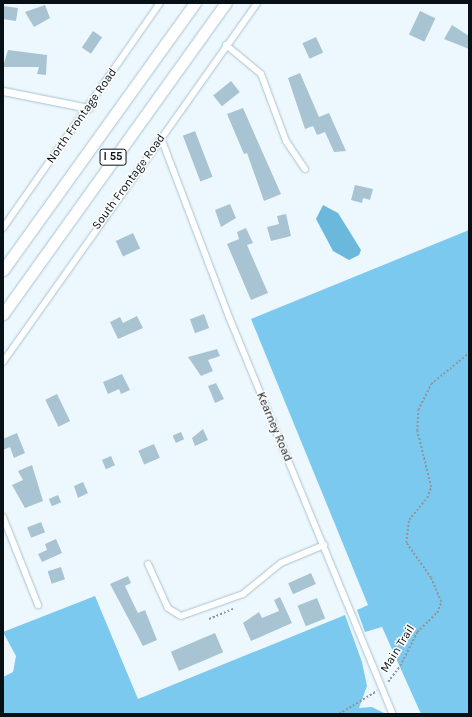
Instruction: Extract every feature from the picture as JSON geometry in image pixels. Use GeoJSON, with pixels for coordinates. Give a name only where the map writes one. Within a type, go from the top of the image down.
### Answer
{"type":"FeatureCollection","features":[{"type":"Feature","properties":{"kind":"highway","name":"I 55"},"geometry":{"type":"LineString","coordinates":[[3,270],[195,3]]}},
{"type":"Feature","properties":{"kind":"highway","name":"I 55"},"geometry":{"type":"LineString","coordinates":[[3,314],[226,3]]}},
{"type":"Feature","properties":{"kind":"street","name":"North Frontage Road"},"geometry":{"type":"LineString","coordinates":[[3,228],[160,3]]}},
{"type":"Feature","properties":{"kind":"street","name":"South Frontage Road"},"geometry":{"type":"LineString","coordinates":[[3,362],[257,3]]}},
{"type":"Feature","properties":{"kind":"street"},"geometry":{"type":"LineString","coordinates":[[226,45],[261,74],[286,141],[305,169]]}},
{"type":"Feature","properties":{"kind":"street"},"geometry":{"type":"LineString","coordinates":[[3,91],[88,108]]}},
{"type":"Feature","properties":{"kind":"street","name":"Kearney Road"},"geometry":{"type":"LineString","coordinates":[[161,138],[229,316],[393,714]]}},
{"type":"Feature","properties":{"kind":"street"},"geometry":{"type":"LineString","coordinates":[[3,517],[38,605]]}},
{"type":"Feature","properties":{"kind":"street"},"geometry":{"type":"LineString","coordinates":[[148,564],[160,596],[173,613],[192,615],[243,594],[281,563],[324,545]]}},
{"type":"Feature","properties":{"kind":"path","name":"Main Trail"},"geometry":{"type":"LineString","coordinates":[[339,714],[382,688],[400,666],[417,632],[440,609],[436,587],[406,543],[409,520],[427,498],[431,486],[417,431],[418,410],[431,384],[469,353]]}},
{"type":"Feature","properties":{"kind":"path"},"geometry":{"type":"LineString","coordinates":[[209,619],[233,609]]}},
{"type":"Feature","properties":{"kind":"shaded area"},"geometry":{"type":"Polygon","coordinates":[[[323,205],[338,213],[361,250],[359,255],[349,260],[333,251],[316,219],[323,205]]]}},
{"type":"Feature","properties":{"kind":"shaded area"},"geometry":{"type":"Polygon","coordinates":[[[469,230],[469,714],[421,714],[382,627],[365,632],[357,610],[368,605],[251,319],[469,230]]]}},
{"type":"Feature","properties":{"kind":"shaded area"},"geometry":{"type":"Polygon","coordinates":[[[95,596],[138,699],[345,615],[362,662],[367,686],[359,708],[372,707],[386,714],[3,714],[3,677],[13,672],[16,656],[3,632],[95,596]]]}},
{"type":"Feature","properties":{"kind":"building"},"geometry":{"type":"Polygon","coordinates":[[[45,5],[50,18],[34,27],[25,12],[45,5]]]}},
{"type":"Feature","properties":{"kind":"building"},"geometry":{"type":"Polygon","coordinates":[[[3,6],[18,8],[16,21],[3,19],[3,6]]]}},
{"type":"Feature","properties":{"kind":"building"},"geometry":{"type":"Polygon","coordinates":[[[420,11],[435,18],[424,42],[409,35],[420,11]]]}},
{"type":"Feature","properties":{"kind":"building"},"geometry":{"type":"Polygon","coordinates":[[[452,25],[469,36],[469,49],[444,39],[452,25]]]}},
{"type":"Feature","properties":{"kind":"building"},"geometry":{"type":"Polygon","coordinates":[[[93,31],[102,37],[91,54],[82,48],[93,31]]]}},
{"type":"Feature","properties":{"kind":"building"},"geometry":{"type":"Polygon","coordinates":[[[316,37],[323,52],[310,59],[302,43],[316,37]]]}},
{"type":"Feature","properties":{"kind":"building"},"geometry":{"type":"Polygon","coordinates":[[[8,50],[47,55],[46,75],[37,74],[39,67],[3,67],[8,50]]]}},
{"type":"Feature","properties":{"kind":"building"},"geometry":{"type":"Polygon","coordinates":[[[300,73],[319,117],[329,113],[346,151],[334,152],[325,132],[317,135],[313,126],[305,129],[288,78],[300,73]]]}},
{"type":"Feature","properties":{"kind":"building"},"geometry":{"type":"Polygon","coordinates":[[[231,81],[240,92],[222,106],[213,95],[231,81]]]}},
{"type":"Feature","properties":{"kind":"building"},"geometry":{"type":"Polygon","coordinates":[[[243,108],[281,194],[264,201],[247,153],[244,154],[227,114],[243,108]]]}},
{"type":"Feature","properties":{"kind":"building"},"geometry":{"type":"Polygon","coordinates":[[[195,131],[213,177],[200,181],[183,136],[195,131]]]}},
{"type":"Feature","properties":{"kind":"building"},"geometry":{"type":"Polygon","coordinates":[[[355,185],[373,189],[370,200],[363,198],[362,203],[351,200],[355,185]]]}},
{"type":"Feature","properties":{"kind":"building"},"geometry":{"type":"Polygon","coordinates":[[[230,204],[236,218],[221,227],[215,210],[230,204]]]}},
{"type":"Feature","properties":{"kind":"building"},"geometry":{"type":"Polygon","coordinates":[[[286,214],[291,236],[271,241],[267,227],[279,224],[277,216],[286,214]]]}},
{"type":"Feature","properties":{"kind":"building"},"geometry":{"type":"Polygon","coordinates":[[[246,228],[253,243],[247,245],[268,293],[251,300],[227,244],[239,239],[237,232],[246,228]]]}},
{"type":"Feature","properties":{"kind":"building"},"geometry":{"type":"Polygon","coordinates":[[[133,233],[140,248],[123,256],[116,241],[133,233]]]}},
{"type":"Feature","properties":{"kind":"building"},"geometry":{"type":"Polygon","coordinates":[[[204,314],[209,328],[195,333],[190,319],[204,314]]]}},
{"type":"Feature","properties":{"kind":"building"},"geometry":{"type":"Polygon","coordinates":[[[137,316],[143,328],[118,339],[110,322],[120,317],[123,323],[137,316]]]}},
{"type":"Feature","properties":{"kind":"building"},"geometry":{"type":"Polygon","coordinates":[[[217,349],[220,356],[208,360],[213,371],[201,376],[188,357],[217,349]]]}},
{"type":"Feature","properties":{"kind":"building"},"geometry":{"type":"Polygon","coordinates":[[[122,374],[130,390],[121,394],[119,389],[108,394],[103,382],[122,374]]]}},
{"type":"Feature","properties":{"kind":"building"},"geometry":{"type":"Polygon","coordinates":[[[216,383],[224,399],[215,403],[208,386],[216,383]]]}},
{"type":"Feature","properties":{"kind":"building"},"geometry":{"type":"Polygon","coordinates":[[[57,394],[70,421],[58,427],[45,400],[57,394]]]}},
{"type":"Feature","properties":{"kind":"building"},"geometry":{"type":"Polygon","coordinates":[[[203,429],[208,440],[195,446],[192,438],[203,429]]]}},
{"type":"Feature","properties":{"kind":"building"},"geometry":{"type":"Polygon","coordinates":[[[181,432],[184,439],[176,443],[173,436],[181,432]]]}},
{"type":"Feature","properties":{"kind":"building"},"geometry":{"type":"Polygon","coordinates":[[[17,433],[25,453],[14,458],[10,447],[3,450],[3,439],[17,433]]]}},
{"type":"Feature","properties":{"kind":"building"},"geometry":{"type":"Polygon","coordinates":[[[154,444],[160,458],[144,464],[138,451],[154,444]]]}},
{"type":"Feature","properties":{"kind":"building"},"geometry":{"type":"Polygon","coordinates":[[[111,456],[115,465],[106,469],[102,460],[111,456]]]}},
{"type":"Feature","properties":{"kind":"building"},"geometry":{"type":"Polygon","coordinates":[[[32,465],[43,501],[25,508],[12,485],[23,480],[18,471],[32,465]]]}},
{"type":"Feature","properties":{"kind":"building"},"geometry":{"type":"Polygon","coordinates":[[[83,482],[88,493],[78,498],[74,486],[83,482]]]}},
{"type":"Feature","properties":{"kind":"building"},"geometry":{"type":"Polygon","coordinates":[[[58,495],[61,502],[52,506],[49,499],[58,495]]]}},
{"type":"Feature","properties":{"kind":"building"},"geometry":{"type":"Polygon","coordinates":[[[41,522],[45,532],[31,538],[27,528],[41,522]]]}},
{"type":"Feature","properties":{"kind":"building"},"geometry":{"type":"Polygon","coordinates":[[[56,539],[62,553],[42,562],[38,554],[47,550],[45,544],[56,539]]]}},
{"type":"Feature","properties":{"kind":"building"},"geometry":{"type":"Polygon","coordinates":[[[61,567],[65,579],[52,584],[48,571],[61,567]]]}},
{"type":"Feature","properties":{"kind":"building"},"geometry":{"type":"Polygon","coordinates":[[[311,573],[316,584],[293,594],[288,583],[311,573]]]}},
{"type":"Feature","properties":{"kind":"building"},"geometry":{"type":"Polygon","coordinates":[[[128,576],[131,583],[125,586],[138,613],[145,610],[157,640],[143,646],[110,584],[128,576]]]}},
{"type":"Feature","properties":{"kind":"building"},"geometry":{"type":"Polygon","coordinates":[[[280,597],[292,623],[251,641],[243,623],[259,612],[262,618],[279,611],[274,600],[280,597]]]}},
{"type":"Feature","properties":{"kind":"building"},"geometry":{"type":"Polygon","coordinates":[[[317,598],[325,618],[306,626],[298,606],[317,598]]]}},
{"type":"Feature","properties":{"kind":"building"},"geometry":{"type":"Polygon","coordinates":[[[215,633],[223,652],[179,671],[171,652],[215,633]]]}}]}
